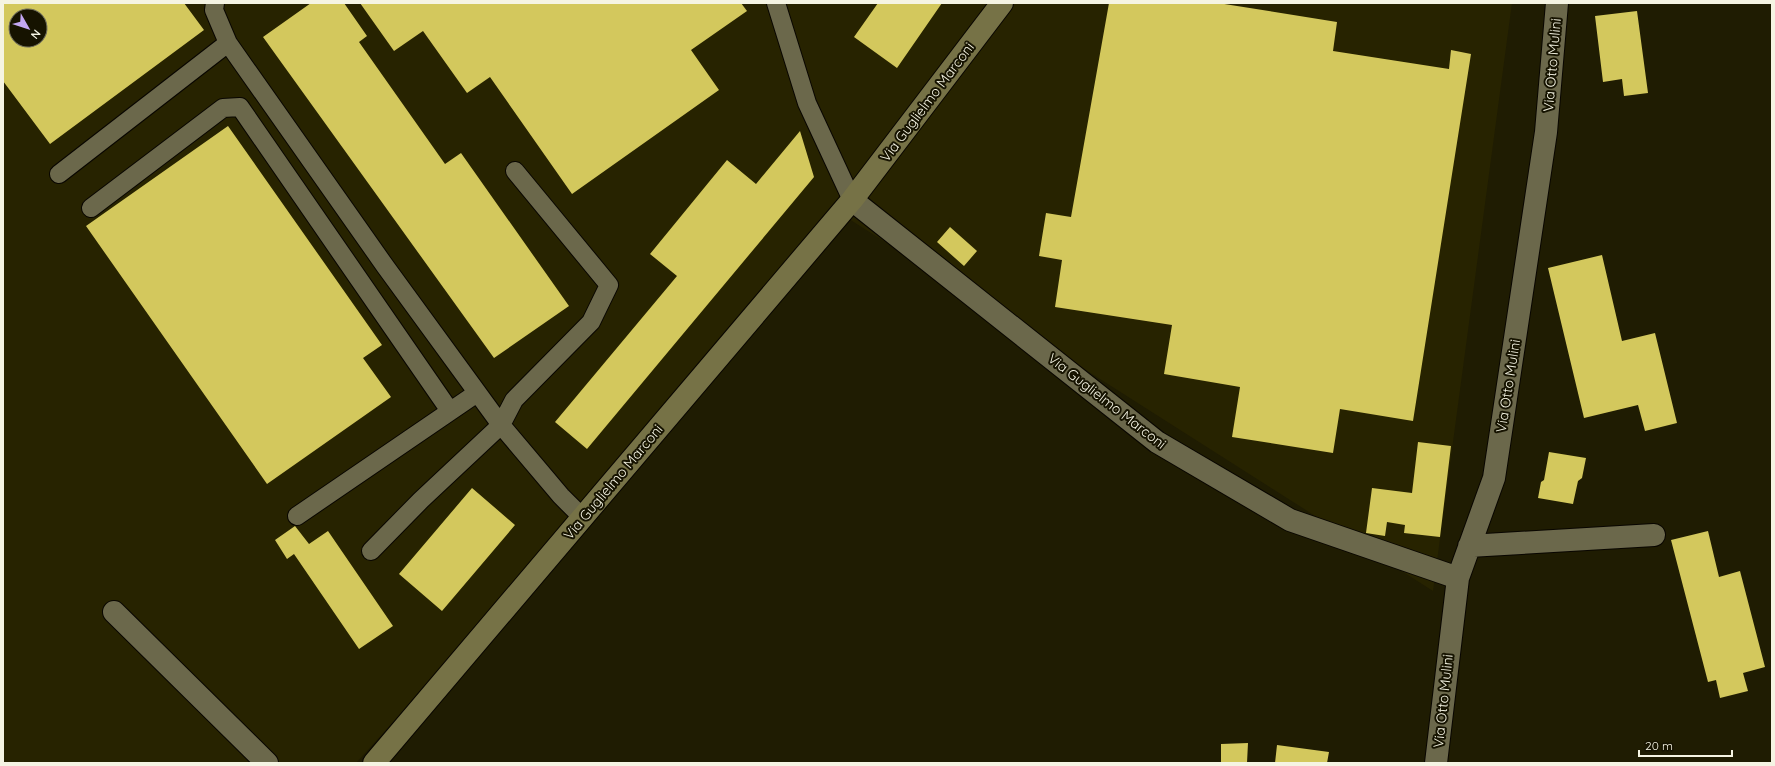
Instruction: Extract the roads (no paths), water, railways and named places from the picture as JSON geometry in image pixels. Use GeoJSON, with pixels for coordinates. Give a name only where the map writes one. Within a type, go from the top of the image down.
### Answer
{"type":"FeatureCollection","features":[{"type":"Feature","properties":{"kind":"street","name":"Via Guglielmo Marconi"},"geometry":{"type":"LineString","coordinates":[[374,763],[852,200],[1002,3]]}},
{"type":"Feature","properties":{"kind":"street","name":"Via Otto Mulini"},"geometry":{"type":"LineString","coordinates":[[1436,763],[1458,578],[1494,478],[1546,132],[1557,3]]}},
{"type":"Feature","properties":{"kind":"street","name":"Via Guglielmo Marconi"},"geometry":{"type":"LineString","coordinates":[[852,200],[1156,442],[1290,520],[1458,578]]}},
{"type":"Feature","properties":{"kind":"street"},"geometry":{"type":"LineString","coordinates":[[1469,546],[1654,535]]}},
{"type":"Feature","properties":{"kind":"street"},"geometry":{"type":"LineString","coordinates":[[114,612],[267,763]]}},
{"type":"Feature","properties":{"kind":"lane"},"geometry":{"type":"LineString","coordinates":[[215,3],[214,10],[228,43],[385,266],[501,425],[561,496],[583,518]]}},
{"type":"Feature","properties":{"kind":"lane"},"geometry":{"type":"LineString","coordinates":[[776,3],[807,103],[852,200]]}},
{"type":"Feature","properties":{"kind":"lane"},"geometry":{"type":"LineString","coordinates":[[59,174],[228,43]]}},
{"type":"Feature","properties":{"kind":"lane"},"geometry":{"type":"LineString","coordinates":[[91,208],[223,108],[240,107],[450,411]]}},
{"type":"Feature","properties":{"kind":"lane"},"geometry":{"type":"LineString","coordinates":[[371,551],[421,500],[501,425],[514,400],[591,322],[609,285],[515,171]]}},
{"type":"Feature","properties":{"kind":"lane"},"geometry":{"type":"LineString","coordinates":[[297,516],[477,393]]}}]}
